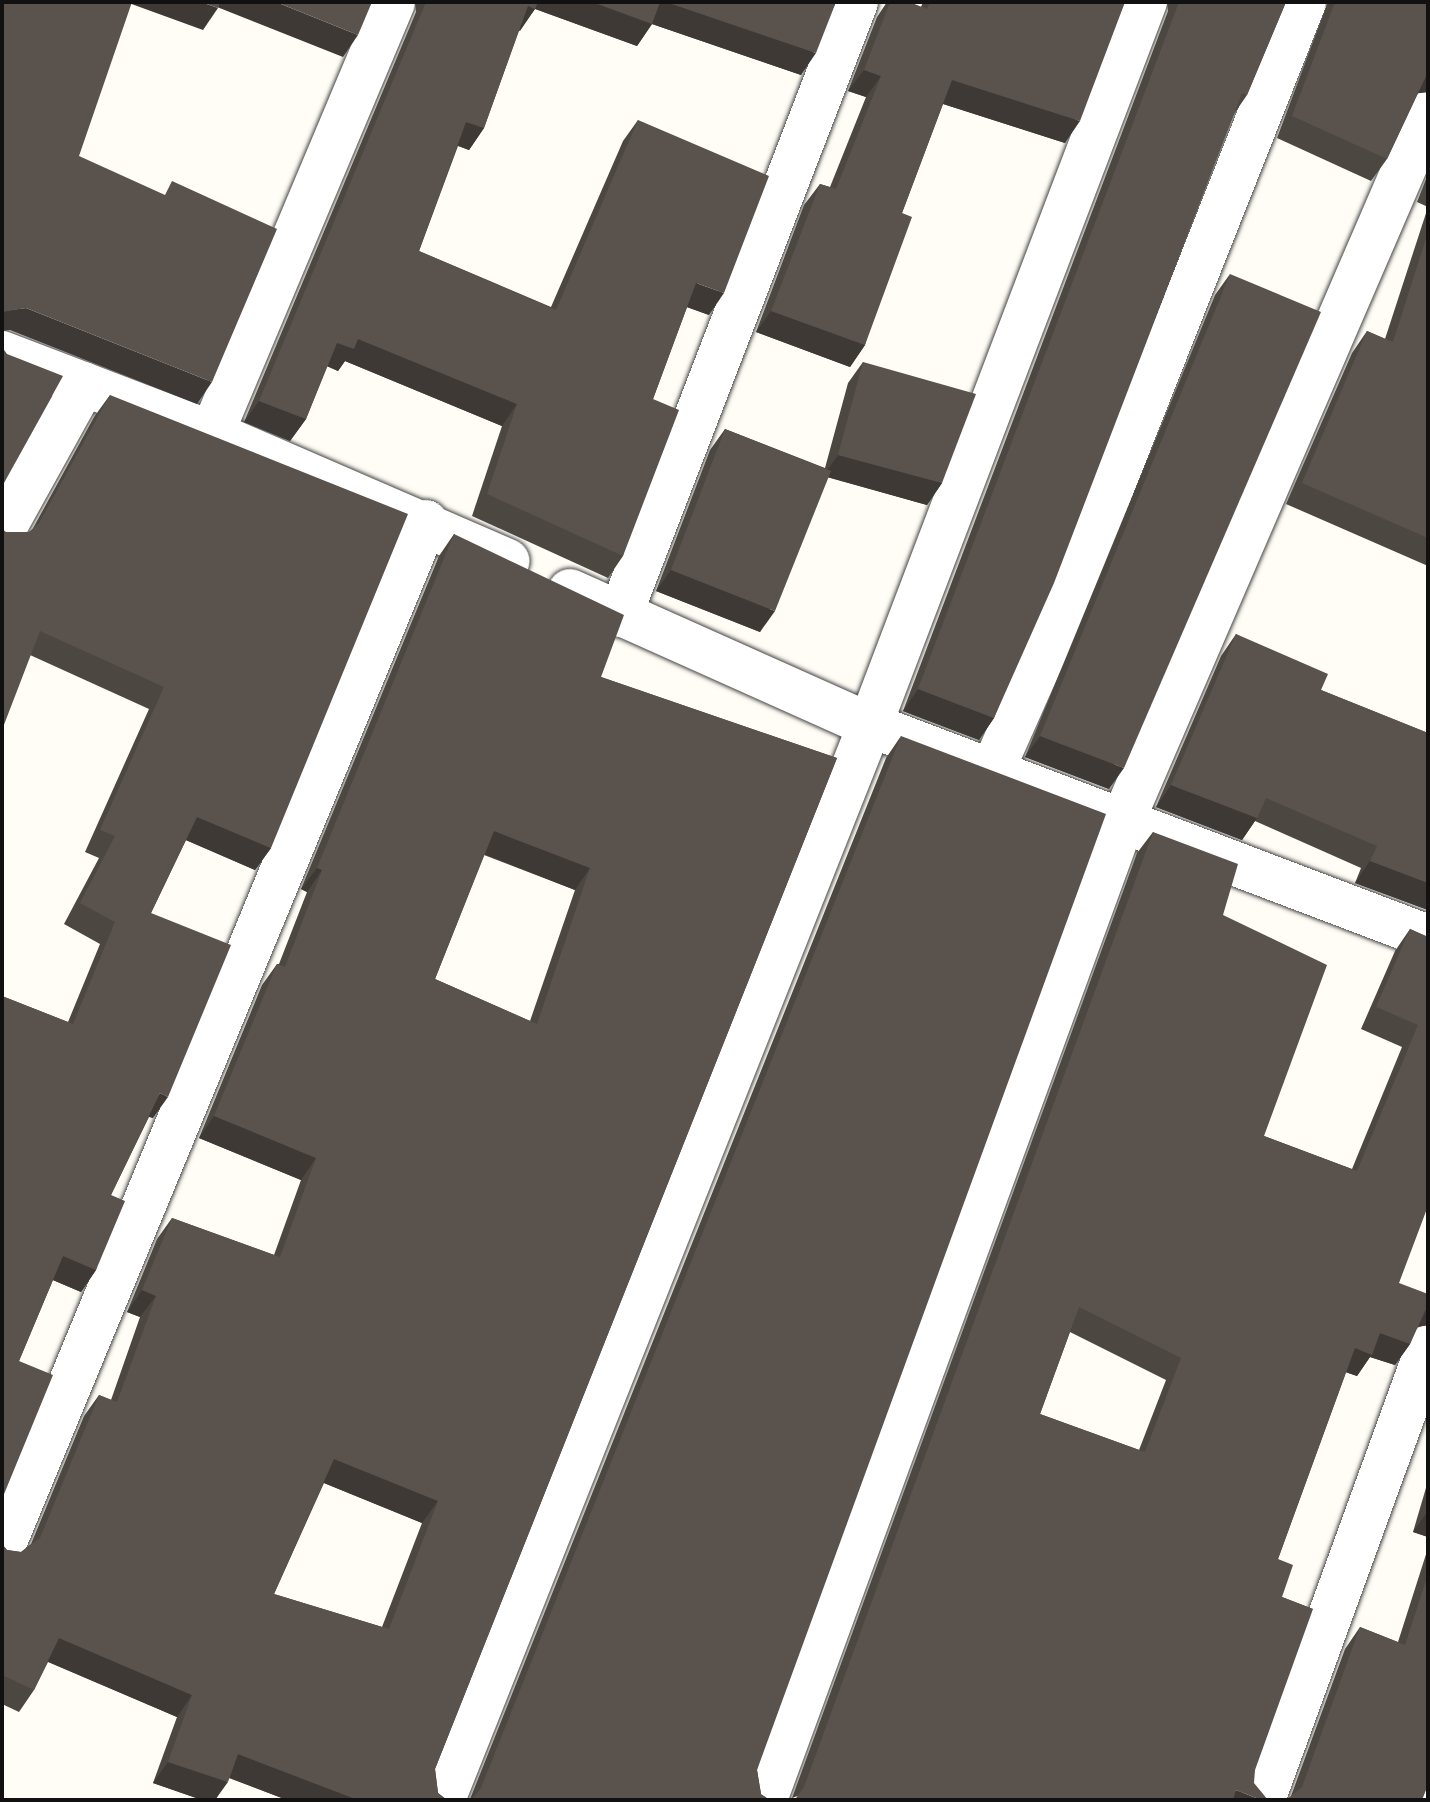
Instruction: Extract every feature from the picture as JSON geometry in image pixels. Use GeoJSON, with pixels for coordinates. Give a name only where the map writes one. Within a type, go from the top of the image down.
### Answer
{"type":"FeatureCollection","features":[{"type":"Feature","properties":{"kind":"street"},"geometry":{"type":"LineString","coordinates":[[212,433],[393,2]]}},
{"type":"Feature","properties":{"kind":"street"},"geometry":{"type":"LineString","coordinates":[[620,615],[856,2]]}},
{"type":"Feature","properties":{"kind":"street"},"geometry":{"type":"LineString","coordinates":[[443,1800],[870,725],[1145,2]]}},
{"type":"Feature","properties":{"kind":"street"},"geometry":{"type":"LineString","coordinates":[[992,771],[1304,2]]}},
{"type":"Feature","properties":{"kind":"street"},"geometry":{"type":"LineString","coordinates":[[765,1800],[1123,820],[1428,113]]}},
{"type":"Feature","properties":{"kind":"street"},"geometry":{"type":"LineString","coordinates":[[2,353],[212,433],[426,522],[620,615],[870,725],[1428,937]]}},
{"type":"Feature","properties":{"kind":"street"},"geometry":{"type":"LineString","coordinates":[[2,532],[84,384]]}},
{"type":"Feature","properties":{"kind":"street"},"geometry":{"type":"LineString","coordinates":[[2,1549],[426,522]]}},
{"type":"Feature","properties":{"kind":"street"},"geometry":{"type":"LineString","coordinates":[[1263,1800],[1428,1347]]}},
{"type":"Feature","properties":{"kind":"building"},"geometry":{"type":"Polygon","coordinates":[[[2,2],[132,2],[79,156],[165,195],[172,181],[277,229],[212,382],[26,308],[2,312],[2,2]]]}},
{"type":"Feature","properties":{"kind":"building"},"geometry":{"type":"Polygon","coordinates":[[[201,2],[220,2],[218,8],[201,2]]]}},
{"type":"Feature","properties":{"kind":"building"},"geometry":{"type":"Polygon","coordinates":[[[276,2],[372,2],[358,35],[276,2]]]}},
{"type":"Feature","properties":{"kind":"building"},"geometry":{"type":"Polygon","coordinates":[[[426,2],[538,2],[535,9],[528,6],[484,128],[466,122],[419,251],[556,310],[638,120],[769,176],[724,293],[696,283],[653,399],[679,410],[623,556],[487,494],[517,404],[358,339],[354,349],[337,343],[306,419],[259,401],[426,2]]]}},
{"type":"Feature","properties":{"kind":"building"},"geometry":{"type":"Polygon","coordinates":[[[592,2],[660,2],[652,24],[592,2]]]}},
{"type":"Feature","properties":{"kind":"building"},"geometry":{"type":"Polygon","coordinates":[[[666,2],[836,2],[816,53],[666,2]]]}},
{"type":"Feature","properties":{"kind":"building"},"geometry":{"type":"Polygon","coordinates":[[[890,2],[909,2],[927,9],[930,2],[1125,2],[1080,121],[952,80],[902,213],[912,217],[865,345],[771,311],[820,184],[836,189],[881,76],[864,70],[890,2]]]}},
{"type":"Feature","properties":{"kind":"building"},"geometry":{"type":"Polygon","coordinates":[[[1179,2],[1286,2],[1247,95],[1242,93],[1054,583],[994,718],[918,689],[1179,2]]]}},
{"type":"Feature","properties":{"kind":"building"},"geometry":{"type":"Polygon","coordinates":[[[1335,2],[1428,2],[1428,72],[1387,159],[1292,116],[1335,2]]]}},
{"type":"Feature","properties":{"kind":"building"},"geometry":{"type":"Polygon","coordinates":[[[1428,232],[1428,538],[1302,483],[1367,331],[1393,342],[1428,232]]]}},
{"type":"Feature","properties":{"kind":"building"},"geometry":{"type":"Polygon","coordinates":[[[1230,274],[1321,312],[1124,768],[1040,736],[1230,274]]]}},
{"type":"Feature","properties":{"kind":"building"},"geometry":{"type":"Polygon","coordinates":[[[2,347],[7,354],[63,376],[2,486],[2,347]]]}},
{"type":"Feature","properties":{"kind":"building"},"geometry":{"type":"Polygon","coordinates":[[[863,362],[976,394],[942,483],[838,455],[863,362]]]}},
{"type":"Feature","properties":{"kind":"building"},"geometry":{"type":"Polygon","coordinates":[[[110,395],[408,514],[271,848],[197,817],[151,913],[231,945],[168,1097],[160,1093],[111,1195],[125,1201],[96,1270],[63,1256],[19,1361],[53,1375],[2,1499],[2,996],[73,1024],[115,922],[80,903],[115,836],[100,830],[164,687],[40,631],[2,730],[2,529],[6,532],[29,532],[39,523],[110,395]]]}},
{"type":"Feature","properties":{"kind":"building"},"geometry":{"type":"Polygon","coordinates":[[[725,429],[831,471],[775,611],[671,570],[725,429]]]}},
{"type":"Feature","properties":{"kind":"building"},"geometry":{"type":"Polygon","coordinates":[[[454,534],[624,615],[601,677],[837,758],[435,1769],[438,1793],[447,1800],[358,1800],[238,1754],[228,1782],[168,1762],[192,1695],[59,1638],[34,1690],[2,1675],[2,1544],[7,1550],[21,1552],[40,1538],[99,1395],[117,1402],[156,1296],[142,1290],[172,1218],[280,1257],[316,1158],[214,1116],[277,964],[285,967],[322,870],[317,868],[454,534]],[[494,831],[435,979],[537,1024],[590,868],[494,831]],[[334,1459],[274,1594],[389,1629],[438,1501],[334,1459]]]}},
{"type":"Feature","properties":{"kind":"building"},"geometry":{"type":"Polygon","coordinates":[[[1236,634],[1328,674],[1321,690],[1428,733],[1428,883],[1370,861],[1377,846],[1266,798],[1257,818],[1171,785],[1236,634]]]}},
{"type":"Feature","properties":{"kind":"building"},"geometry":{"type":"Polygon","coordinates":[[[901,736],[1106,814],[757,1770],[761,1794],[770,1800],[461,1800],[473,1798],[481,1788],[901,736]]]}},
{"type":"Feature","properties":{"kind":"building"},"geometry":{"type":"Polygon","coordinates":[[[1153,832],[1238,864],[1223,915],[1327,965],[1264,1136],[1357,1171],[1418,1025],[1376,1007],[1410,929],[1428,937],[1428,1206],[1399,1283],[1428,1294],[1428,1306],[1410,1344],[1380,1333],[1372,1355],[1355,1348],[1278,1559],[1293,1565],[1282,1597],[1313,1609],[1255,1770],[1254,1783],[1268,1800],[1236,1790],[1233,1800],[783,1800],[796,1798],[804,1787],[1153,832]],[[1079,1307],[1040,1414],[1145,1452],[1181,1358],[1079,1307]]]}},
{"type":"Feature","properties":{"kind":"building"},"geometry":{"type":"Polygon","coordinates":[[[1428,1574],[1428,1785],[1422,1800],[1286,1800],[1302,1787],[1360,1627],[1405,1645],[1428,1574]]]}}]}
